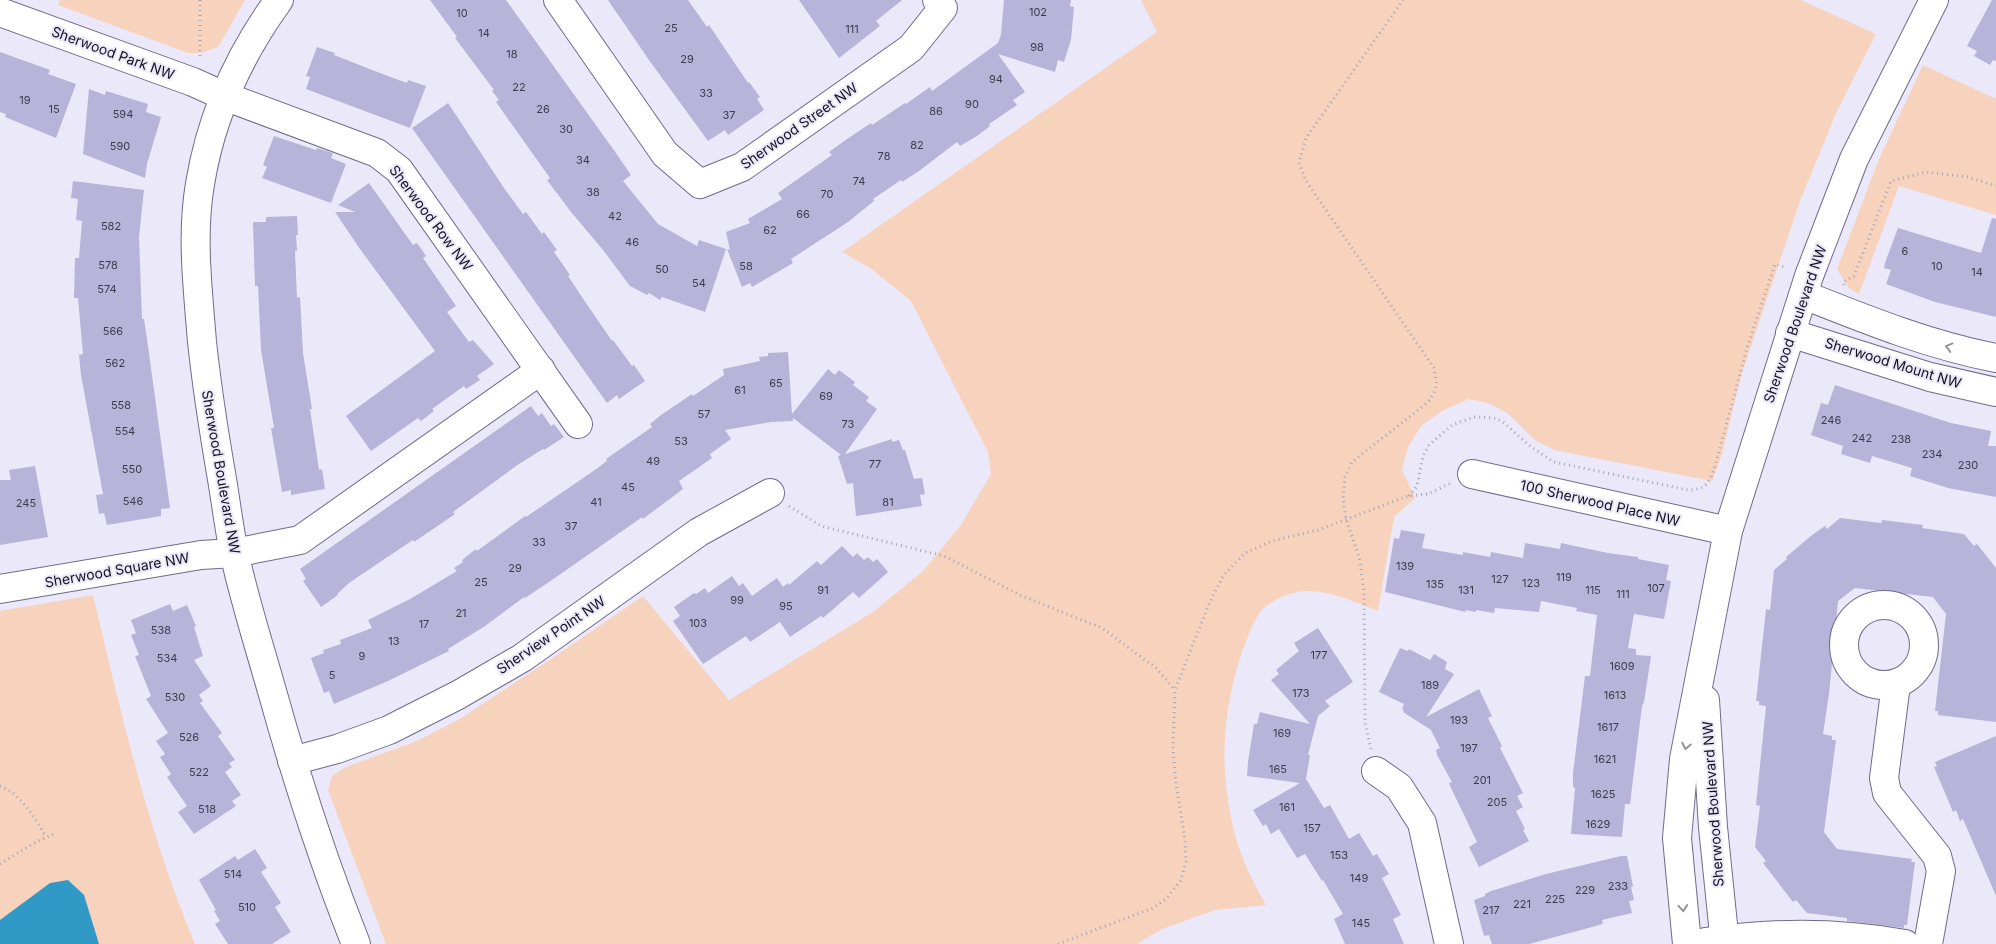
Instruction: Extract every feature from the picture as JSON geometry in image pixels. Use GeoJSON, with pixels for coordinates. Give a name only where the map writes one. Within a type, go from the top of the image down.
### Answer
{"type":"FeatureCollection","features":[{"type":"Feature","properties":{"kind":"street","name":"Sherwood Boulevard NW"},"geometry":{"type":"LineString","coordinates":[[279,0],[234,71],[214,123],[202,170],[196,220],[195,253],[207,388],[234,553],[292,761],[320,849],[356,944]]}},
{"type":"Feature","properties":{"kind":"street","name":"Sherwood Street NW"},"geometry":{"type":"LineString","coordinates":[[558,0],[665,154],[700,184],[742,167],[912,48],[943,8],[937,0]]}},
{"type":"Feature","properties":{"kind":"street","name":"Sherwood Boulevard NW"},"geometry":{"type":"LineString","coordinates":[[1688,944],[1677,838],[1684,759],[1728,532],[1790,333],[1854,159],[1934,0]]}},
{"type":"Feature","properties":{"kind":"street","name":"Sherwood Park NW"},"geometry":{"type":"LineString","coordinates":[[0,12],[193,82],[224,96]]}},
{"type":"Feature","properties":{"kind":"street","name":"Sherwood Row NW"},"geometry":{"type":"LineString","coordinates":[[224,96],[377,153],[399,170],[578,424]]}},
{"type":"Feature","properties":{"kind":"street"},"geometry":{"type":"LineString","coordinates":[[1804,295],[1923,340],[1996,358]]}},
{"type":"Feature","properties":{"kind":"street","name":"Sherwood Mount NW"},"geometry":{"type":"LineString","coordinates":[[1790,333],[1930,377],[1996,392]]}},
{"type":"Feature","properties":{"kind":"street"},"geometry":{"type":"LineString","coordinates":[[234,553],[300,540],[541,370]]}},
{"type":"Feature","properties":{"kind":"street","name":"100 Sherwood Place NW"},"geometry":{"type":"LineString","coordinates":[[1472,474],[1728,532]]}},
{"type":"Feature","properties":{"kind":"street","name":"Sherview Point NW"},"geometry":{"type":"LineString","coordinates":[[292,761],[336,749],[389,730],[458,694],[522,658],[699,532],[770,493]]}},
{"type":"Feature","properties":{"kind":"street","name":"Sherwood Square NW"},"geometry":{"type":"LineString","coordinates":[[0,589],[201,555],[234,553]]}},
{"type":"Feature","properties":{"kind":"street","name":"Sherwood Boulevard NW"},"geometry":{"type":"LineString","coordinates":[[1703,664],[1713,827],[1725,942]]}},
{"type":"Feature","properties":{"kind":"street"},"geometry":{"type":"LineString","coordinates":[[1896,684],[1884,778],[1887,793],[1937,856],[1941,871],[1928,944]]}},
{"type":"Feature","properties":{"kind":"street"},"geometry":{"type":"LineString","coordinates":[[1376,771],[1399,787],[1422,823],[1449,944]]}},
{"type":"Feature","properties":{"kind":"street"},"geometry":{"type":"LineString","coordinates":[[1688,944],[1725,942],[1782,934],[1818,934],[1905,944]]}},
{"type":"Feature","properties":{"kind":"path"},"geometry":{"type":"LineString","coordinates":[[200,0],[200,58]]}},
{"type":"Feature","properties":{"kind":"path"},"geometry":{"type":"LineString","coordinates":[[1376,771],[1365,723],[1364,590],[1359,557],[1346,519],[1343,499],[1345,477],[1352,462],[1427,403],[1435,394],[1437,381],[1434,368],[1306,181],[1299,163],[1306,138],[1403,0]]}},
{"type":"Feature","properties":{"kind":"path"},"geometry":{"type":"LineString","coordinates":[[1844,288],[1842,282],[1854,276],[1891,181],[1926,172],[1968,177],[1996,186]]}},
{"type":"Feature","properties":{"kind":"path"},"geometry":{"type":"LineString","coordinates":[[1408,496],[1416,486],[1423,456],[1429,445],[1452,425],[1474,417],[1494,418],[1503,422],[1532,447],[1554,462],[1688,490],[1700,489],[1709,482],[1714,470],[1747,348],[1775,264]]}},
{"type":"Feature","properties":{"kind":"path"},"geometry":{"type":"LineString","coordinates":[[1058,944],[1152,908],[1167,898],[1181,880],[1186,862],[1173,748],[1175,690],[1209,604],[1223,576],[1245,553],[1272,541],[1318,530],[1408,496],[1428,494],[1472,474]]}},
{"type":"Feature","properties":{"kind":"path"},"geometry":{"type":"LineString","coordinates":[[770,493],[822,526],[944,556],[1022,596],[1102,628],[1156,668],[1175,690]]}},
{"type":"Feature","properties":{"kind":"path"},"geometry":{"type":"LineString","coordinates":[[0,786],[18,798],[33,816],[46,837]]}},
{"type":"Feature","properties":{"kind":"path"},"geometry":{"type":"LineString","coordinates":[[0,864],[56,833]]}},
{"type":"Feature","properties":{"kind":"shaded area"},"geometry":{"type":"Polygon","coordinates":[[[60,0],[245,0],[218,47],[202,53],[188,53],[58,5],[60,0]]]}},
{"type":"Feature","properties":{"kind":"shaded area"},"geometry":{"type":"Polygon","coordinates":[[[1141,0],[1801,0],[1876,34],[1837,111],[1800,201],[1741,376],[1722,454],[1712,481],[1554,450],[1535,440],[1507,413],[1488,403],[1468,399],[1442,411],[1422,425],[1408,447],[1402,470],[1415,498],[1394,517],[1378,611],[1324,592],[1305,591],[1293,593],[1275,600],[1261,611],[1243,649],[1231,690],[1225,732],[1225,774],[1227,796],[1236,840],[1250,874],[1266,905],[1215,910],[1162,929],[1137,944],[386,944],[328,790],[332,776],[346,767],[417,741],[458,720],[643,596],[729,700],[873,612],[923,571],[961,525],[991,474],[988,452],[911,301],[870,268],[842,252],[1157,32],[1141,0]]]}},
{"type":"Feature","properties":{"kind":"shaded area"},"geometry":{"type":"Polygon","coordinates":[[[1923,65],[1996,99],[1996,215],[1899,186],[1859,294],[1849,288],[1837,269],[1879,159],[1923,65]]]}},
{"type":"Feature","properties":{"kind":"shaded area"},"geometry":{"type":"Polygon","coordinates":[[[93,595],[125,728],[149,815],[178,902],[195,944],[0,944],[0,611],[93,595]]]}},
{"type":"Feature","properties":{"kind":"water"},"geometry":{"type":"Polygon","coordinates":[[[68,880],[84,895],[99,944],[0,944],[0,920],[50,883],[68,880]]]}},
{"type":"Feature","properties":{"kind":"building"},"geometry":{"type":"Polygon","coordinates":[[[430,0],[506,0],[631,175],[623,181],[658,224],[697,246],[699,240],[726,249],[705,312],[662,297],[660,300],[649,293],[647,295],[630,286],[547,180],[550,178],[496,102],[499,100],[492,91],[494,90],[455,38],[457,37],[430,0]]]}},
{"type":"Feature","properties":{"kind":"building"},"geometry":{"type":"Polygon","coordinates":[[[608,0],[688,0],[707,27],[709,25],[748,83],[760,97],[757,99],[764,110],[728,135],[725,130],[708,141],[608,0]]]}},
{"type":"Feature","properties":{"kind":"building"},"geometry":{"type":"Polygon","coordinates":[[[799,0],[902,0],[876,21],[880,26],[839,58],[799,0]]]}},
{"type":"Feature","properties":{"kind":"building"},"geometry":{"type":"Polygon","coordinates":[[[1004,0],[1071,0],[1070,6],[1074,7],[1071,40],[1064,62],[1058,60],[1055,72],[998,54],[1025,92],[1013,100],[1017,105],[989,124],[990,126],[977,136],[960,146],[957,142],[919,171],[902,182],[901,180],[873,199],[874,201],[848,222],[791,259],[793,263],[752,287],[750,283],[742,287],[727,249],[730,250],[726,232],[750,223],[748,219],[782,199],[778,193],[832,155],[829,152],[847,139],[871,123],[872,125],[906,104],[930,87],[932,91],[998,43],[1001,34],[1004,0]]]}},
{"type":"Feature","properties":{"kind":"building"},"geometry":{"type":"Polygon","coordinates":[[[1992,0],[1996,0],[1996,61],[1993,60],[1990,65],[1974,56],[1977,51],[1967,46],[1992,0]]]}},
{"type":"Feature","properties":{"kind":"building"},"geometry":{"type":"Polygon","coordinates":[[[317,47],[407,83],[408,80],[426,86],[410,128],[306,89],[310,77],[306,76],[317,47]]]}},
{"type":"Feature","properties":{"kind":"building"},"geometry":{"type":"Polygon","coordinates":[[[0,52],[50,70],[48,74],[76,84],[56,138],[5,117],[6,114],[0,112],[0,52]]]}},
{"type":"Feature","properties":{"kind":"building"},"geometry":{"type":"Polygon","coordinates":[[[89,89],[105,95],[106,91],[148,104],[146,112],[161,117],[147,164],[145,178],[83,154],[89,89]]]}},
{"type":"Feature","properties":{"kind":"building"},"geometry":{"type":"Polygon","coordinates":[[[448,103],[523,214],[526,212],[542,234],[544,232],[557,250],[554,252],[586,303],[612,341],[632,366],[634,365],[645,381],[619,399],[617,395],[607,403],[412,128],[448,103]]]}},
{"type":"Feature","properties":{"kind":"building"},"geometry":{"type":"Polygon","coordinates":[[[274,136],[316,150],[317,148],[333,153],[331,158],[346,164],[331,203],[262,178],[267,167],[263,165],[274,136]]]}},
{"type":"Feature","properties":{"kind":"building"},"geometry":{"type":"Polygon","coordinates":[[[73,181],[144,190],[139,237],[142,319],[144,319],[170,508],[161,509],[161,516],[107,525],[104,513],[99,514],[96,495],[103,494],[81,375],[79,355],[83,354],[78,298],[74,298],[75,258],[79,258],[82,221],[76,220],[78,199],[71,198],[73,181]]]}},
{"type":"Feature","properties":{"kind":"building"},"geometry":{"type":"Polygon","coordinates":[[[369,183],[413,245],[417,243],[426,256],[423,258],[456,306],[447,312],[469,342],[473,340],[494,364],[477,376],[480,380],[466,389],[464,386],[432,409],[434,411],[421,421],[418,418],[371,451],[346,416],[435,351],[335,212],[355,212],[338,205],[369,183]]]}},
{"type":"Feature","properties":{"kind":"building"},"geometry":{"type":"Polygon","coordinates":[[[297,216],[298,235],[296,235],[297,251],[295,251],[297,298],[300,297],[303,353],[312,409],[310,409],[319,470],[322,469],[325,489],[291,495],[291,490],[282,492],[271,428],[274,428],[261,350],[258,286],[255,286],[253,222],[266,222],[266,217],[297,216]]]}},
{"type":"Feature","properties":{"kind":"building"},"geometry":{"type":"Polygon","coordinates":[[[1992,218],[1996,219],[1996,317],[1935,302],[1886,284],[1891,270],[1884,268],[1885,263],[1898,228],[1981,253],[1992,218]]]}},
{"type":"Feature","properties":{"kind":"building"},"geometry":{"type":"Polygon","coordinates":[[[788,352],[792,414],[828,369],[835,375],[839,370],[855,382],[853,385],[869,397],[866,401],[877,409],[845,454],[892,439],[892,442],[899,440],[903,450],[905,450],[914,479],[922,478],[925,494],[920,495],[922,506],[856,516],[853,483],[847,484],[838,456],[841,455],[793,418],[793,421],[771,422],[725,430],[731,439],[710,454],[712,458],[679,481],[683,489],[643,519],[642,517],[549,582],[524,597],[485,626],[448,649],[449,651],[388,681],[334,704],[329,691],[324,693],[311,658],[324,653],[323,650],[341,644],[340,640],[372,628],[368,620],[410,599],[457,571],[454,568],[476,549],[477,551],[525,516],[592,472],[607,461],[606,459],[652,427],[650,424],[661,415],[724,375],[723,369],[760,361],[759,357],[768,356],[768,353],[788,352]]]}},
{"type":"Feature","properties":{"kind":"building"},"geometry":{"type":"Polygon","coordinates":[[[1835,385],[1951,423],[1991,431],[1988,446],[1996,446],[1996,497],[1948,488],[1910,476],[1912,468],[1872,456],[1870,463],[1841,454],[1843,446],[1811,435],[1821,403],[1828,405],[1835,385]]]}},
{"type":"Feature","properties":{"kind":"building"},"geometry":{"type":"Polygon","coordinates":[[[531,406],[538,416],[542,413],[551,426],[554,424],[564,437],[516,466],[453,512],[455,514],[349,583],[338,595],[321,607],[303,581],[306,579],[300,569],[531,406]]]}},
{"type":"Feature","properties":{"kind":"building"},"geometry":{"type":"Polygon","coordinates":[[[35,466],[48,537],[0,545],[0,480],[11,480],[9,470],[35,466]]]}},
{"type":"Feature","properties":{"kind":"building"},"geometry":{"type":"Polygon","coordinates":[[[1840,518],[1881,523],[1882,520],[1923,525],[1922,528],[1964,534],[1974,546],[1977,544],[1996,568],[1996,722],[1938,715],[1938,711],[1935,711],[1946,614],[1933,597],[1855,588],[1838,601],[1823,734],[1832,736],[1832,740],[1836,740],[1824,832],[1837,849],[1912,859],[1911,862],[1915,862],[1907,925],[1904,925],[1904,928],[1847,921],[1847,918],[1807,913],[1796,900],[1793,902],[1763,863],[1766,861],[1755,847],[1760,806],[1756,805],[1766,706],[1759,705],[1759,701],[1756,701],[1766,609],[1770,610],[1774,570],[1812,535],[1825,526],[1827,529],[1840,518]]]}},
{"type":"Feature","properties":{"kind":"building"},"geometry":{"type":"Polygon","coordinates":[[[1401,530],[1425,534],[1422,548],[1463,555],[1463,552],[1490,557],[1491,552],[1523,558],[1525,543],[1560,549],[1561,543],[1638,557],[1638,559],[1669,565],[1666,580],[1671,581],[1664,619],[1634,614],[1628,648],[1636,649],[1636,655],[1651,656],[1642,706],[1630,804],[1625,804],[1622,837],[1571,834],[1575,788],[1573,787],[1573,773],[1585,676],[1590,676],[1597,615],[1576,611],[1577,608],[1541,601],[1539,612],[1495,608],[1494,613],[1476,610],[1476,612],[1466,610],[1465,612],[1385,592],[1394,538],[1399,539],[1401,530]]]}},
{"type":"Feature","properties":{"kind":"building"},"geometry":{"type":"Polygon","coordinates":[[[842,546],[853,557],[857,553],[864,560],[868,557],[873,562],[877,559],[888,572],[859,598],[853,592],[823,618],[821,616],[790,637],[780,622],[750,642],[746,636],[703,664],[673,621],[680,616],[674,607],[705,588],[708,593],[732,576],[739,586],[743,583],[752,596],[777,578],[783,587],[788,583],[789,585],[817,561],[821,565],[842,546]]]}},
{"type":"Feature","properties":{"kind":"building"},"geometry":{"type":"Polygon","coordinates":[[[170,604],[173,611],[187,605],[196,626],[194,627],[203,656],[194,660],[211,686],[199,695],[203,701],[200,703],[222,733],[218,736],[235,760],[229,763],[232,767],[225,772],[241,795],[232,801],[236,806],[194,834],[178,812],[187,806],[167,777],[171,774],[160,757],[165,754],[156,741],[168,733],[146,699],[151,696],[135,656],[139,655],[131,635],[136,633],[131,620],[170,604]]]}},
{"type":"Feature","properties":{"kind":"building"},"geometry":{"type":"Polygon","coordinates":[[[1318,628],[1353,682],[1325,701],[1330,706],[1318,716],[1308,755],[1310,755],[1306,779],[1324,808],[1330,805],[1349,839],[1359,833],[1373,856],[1377,854],[1389,874],[1382,878],[1401,915],[1393,919],[1404,944],[1345,944],[1334,919],[1343,914],[1323,880],[1305,854],[1297,858],[1279,829],[1271,834],[1266,824],[1263,826],[1253,810],[1300,783],[1247,776],[1248,762],[1254,724],[1257,724],[1260,712],[1310,724],[1271,680],[1279,674],[1276,670],[1299,651],[1294,643],[1318,628]]]}},
{"type":"Feature","properties":{"kind":"building"},"geometry":{"type":"Polygon","coordinates":[[[1400,648],[1408,651],[1409,649],[1430,660],[1434,654],[1447,662],[1445,669],[1454,674],[1426,717],[1479,689],[1492,716],[1488,718],[1502,746],[1500,748],[1523,793],[1517,796],[1523,807],[1516,811],[1529,841],[1479,867],[1469,847],[1477,842],[1451,788],[1449,783],[1452,782],[1437,755],[1436,750],[1440,748],[1431,730],[1403,712],[1404,704],[1379,692],[1400,648]]]}},
{"type":"Feature","properties":{"kind":"building"},"geometry":{"type":"Polygon","coordinates":[[[1996,736],[1996,896],[1963,819],[1960,821],[1956,810],[1953,812],[1934,767],[1937,766],[1935,762],[1996,736]]]}},
{"type":"Feature","properties":{"kind":"building"},"geometry":{"type":"Polygon","coordinates":[[[255,849],[267,868],[261,872],[281,903],[275,907],[291,932],[272,944],[228,944],[215,924],[220,921],[214,911],[216,910],[199,880],[235,856],[238,860],[255,849]]]}},
{"type":"Feature","properties":{"kind":"building"},"geometry":{"type":"Polygon","coordinates":[[[1627,856],[1633,886],[1631,887],[1634,900],[1629,901],[1632,913],[1602,920],[1603,924],[1529,944],[1492,944],[1489,935],[1484,936],[1474,900],[1485,896],[1485,894],[1491,891],[1546,874],[1627,856]]]}}]}
